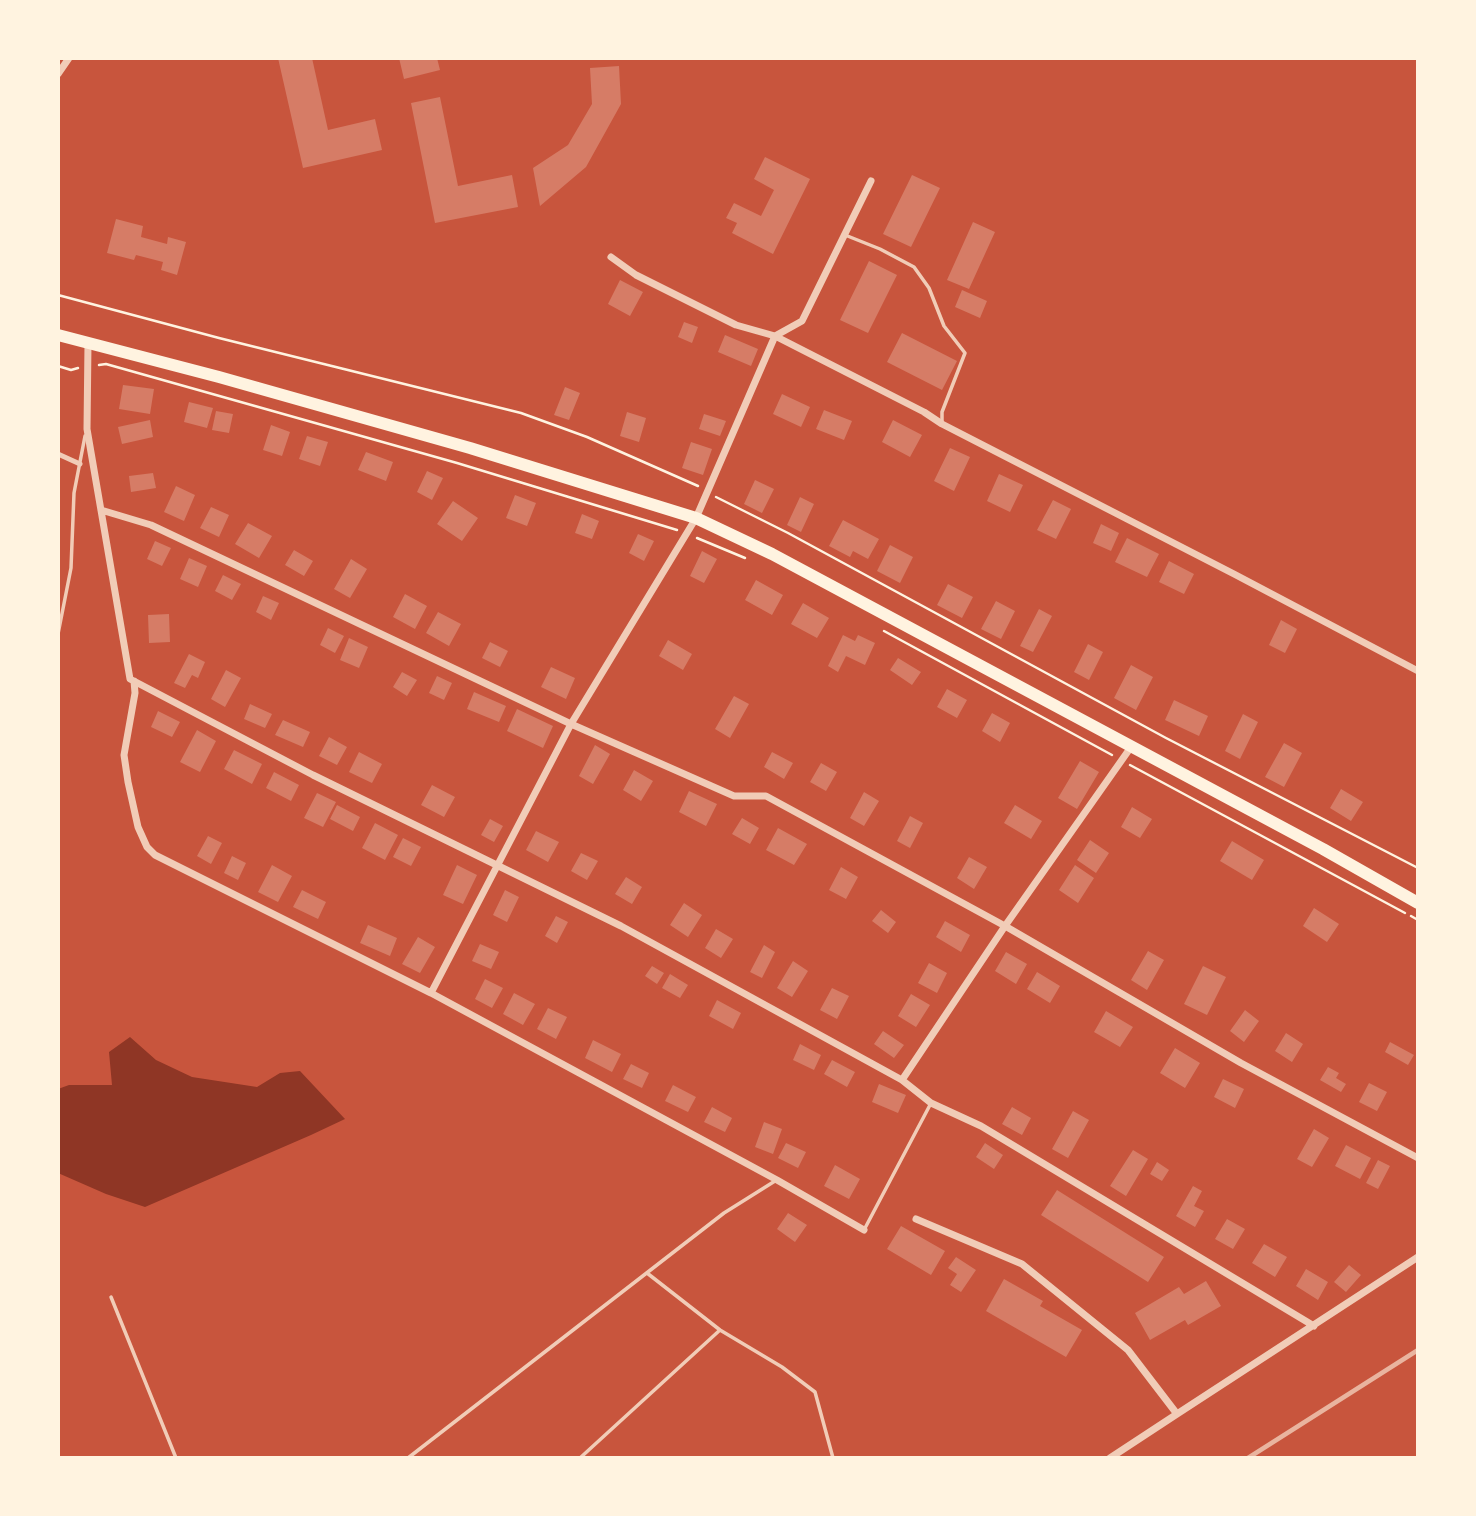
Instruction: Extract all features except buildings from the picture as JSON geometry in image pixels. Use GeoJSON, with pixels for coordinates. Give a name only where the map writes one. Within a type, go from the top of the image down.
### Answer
{"type":"FeatureCollection","features":[{"type":"Feature","properties":{"kind":"main road"},"geometry":{"type":"LineString","coordinates":[[58,335],[470,447],[696,519],[772,554],[1418,903]]}},
{"type":"Feature","properties":{"kind":"street"},"geometry":{"type":"LineString","coordinates":[[58,74],[69,58]]}},
{"type":"Feature","properties":{"kind":"street"},"geometry":{"type":"LineString","coordinates":[[431,993],[571,724],[696,519],[775,336],[802,321],[872,181]]}},
{"type":"Feature","properties":{"kind":"street"},"geometry":{"type":"LineString","coordinates":[[611,257],[636,275],[736,325],[775,336],[924,412],[942,424],[1418,671]]}},
{"type":"Feature","properties":{"kind":"street"},"geometry":{"type":"LineString","coordinates":[[89,344],[87,429],[135,693],[124,755],[138,827],[146,847],[155,855],[431,993],[864,1230]]}},
{"type":"Feature","properties":{"kind":"street"},"geometry":{"type":"LineString","coordinates":[[58,454],[80,464]]}},
{"type":"Feature","properties":{"kind":"street"},"geometry":{"type":"LineString","coordinates":[[101,510],[151,525],[571,724],[734,796],[766,796],[1005,926],[1241,1063],[1418,1158]]}},
{"type":"Feature","properties":{"kind":"street"},"geometry":{"type":"LineString","coordinates":[[132,680],[313,775],[621,926],[902,1080],[931,1103],[981,1126],[1314,1326]]}},
{"type":"Feature","properties":{"kind":"street"},"geometry":{"type":"LineString","coordinates":[[902,1080],[1005,926],[1131,747]]}},
{"type":"Feature","properties":{"kind":"street"},"geometry":{"type":"LineString","coordinates":[[916,1219],[1022,1264],[1128,1350],[1177,1414]]}},
{"type":"Feature","properties":{"kind":"street"},"geometry":{"type":"LineString","coordinates":[[1110,1458],[1418,1257]]}},
{"type":"Feature","properties":{"kind":"lane"},"geometry":{"type":"LineString","coordinates":[[845,235],[914,267],[929,288],[944,326],[965,353],[942,412],[942,424]]}},
{"type":"Feature","properties":{"kind":"lane"},"geometry":{"type":"LineString","coordinates":[[58,634],[71,568],[74,493],[87,429]]}},
{"type":"Feature","properties":{"kind":"lane"},"geometry":{"type":"LineString","coordinates":[[864,1230],[931,1103]]}},
{"type":"Feature","properties":{"kind":"lane"},"geometry":{"type":"LineString","coordinates":[[408,1458],[724,1213],[777,1180]]}},
{"type":"Feature","properties":{"kind":"lane"},"geometry":{"type":"LineString","coordinates":[[647,1273],[720,1330],[782,1367],[815,1392],[833,1458]]}},
{"type":"Feature","properties":{"kind":"lane"},"geometry":{"type":"LineString","coordinates":[[111,1297],[176,1458]]}},
{"type":"Feature","properties":{"kind":"lane"},"geometry":{"type":"LineString","coordinates":[[580,1458],[720,1330]]}},
{"type":"Feature","properties":{"kind":"path"},"geometry":{"type":"LineString","coordinates":[[58,295],[521,413],[587,437],[688,481],[1166,738],[1418,868]]}},
{"type":"Feature","properties":{"kind":"path"},"geometry":{"type":"LineString","coordinates":[[58,366],[71,370],[106,364],[457,463],[672,528],[751,560]]}},
{"type":"Feature","properties":{"kind":"path"},"geometry":{"type":"LineString","coordinates":[[884,631],[1418,920]]}},
{"type":"Feature","properties":{"kind":"shaded area"},"geometry":{"type":"Polygon","coordinates":[[[130,1037],[156,1060],[192,1077],[257,1087],[280,1073],[300,1071],[345,1119],[145,1207],[106,1194],[58,1173],[58,1089],[69,1085],[112,1085],[109,1052],[130,1037]]]}},
{"type":"Feature","properties":{"kind":"railway"},"geometry":{"type":"LineString","coordinates":[[1248,1458],[1418,1350]]}}]}
